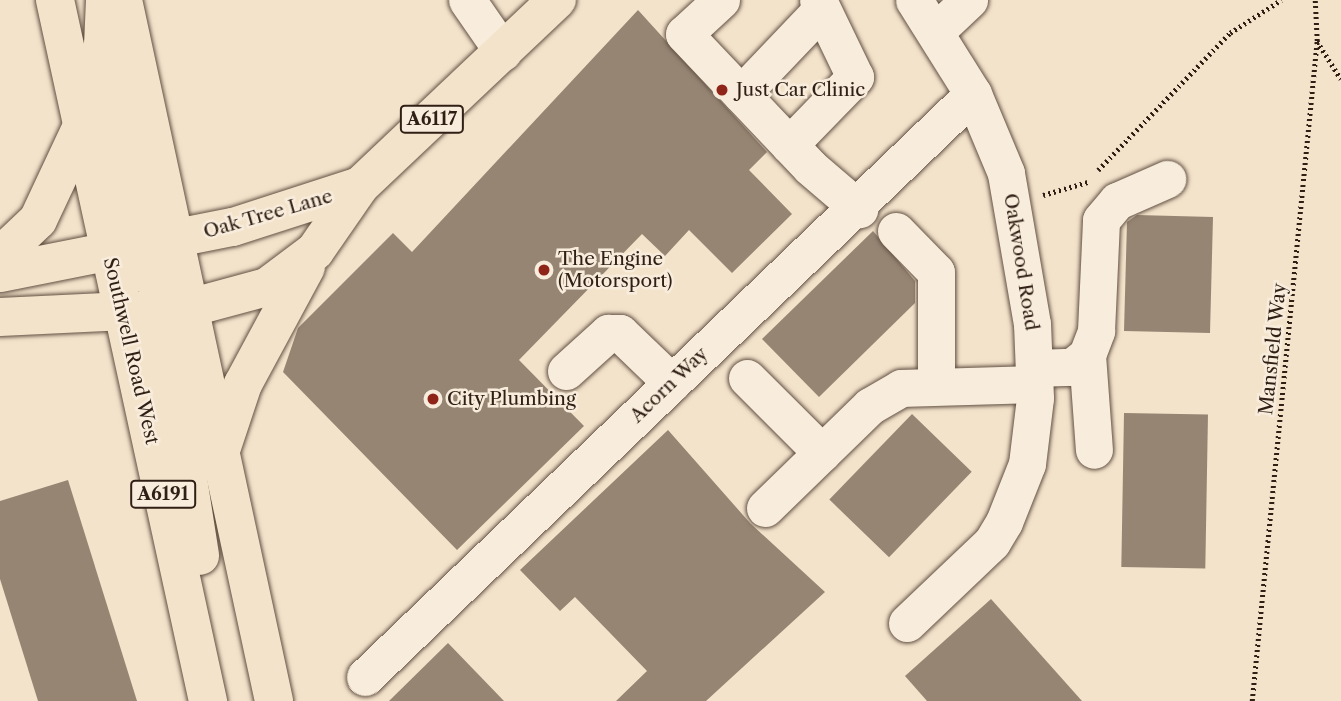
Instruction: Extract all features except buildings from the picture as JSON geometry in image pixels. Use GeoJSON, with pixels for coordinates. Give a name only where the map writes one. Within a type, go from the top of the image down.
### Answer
{"type":"FeatureCollection","features":[{"type":"Feature","properties":{"kind":"main road","name":"Southwell Road West"},"geometry":{"type":"LineString","coordinates":[[55,0],[82,126],[143,247]]}},
{"type":"Feature","properties":{"kind":"main road"},"geometry":{"type":"LineString","coordinates":[[105,0],[103,45],[143,247],[139,286],[156,312]]}},
{"type":"Feature","properties":{"kind":"main road","name":"Southwell Road West"},"geometry":{"type":"LineString","coordinates":[[123,0],[143,247],[156,312],[205,687]]}},
{"type":"Feature","properties":{"kind":"main road","name":"Oak Tree Lane"},"geometry":{"type":"LineString","coordinates":[[156,312],[267,287],[315,251],[360,187],[557,0]]}},
{"type":"Feature","properties":{"kind":"main road"},"geometry":{"type":"LineString","coordinates":[[0,256],[37,220],[82,126]]}},
{"type":"Feature","properties":{"kind":"main road","name":"Oak Tree Lane"},"geometry":{"type":"LineString","coordinates":[[143,247],[360,187]]}},
{"type":"Feature","properties":{"kind":"main road","name":"A6117"},"geometry":{"type":"LineString","coordinates":[[0,273],[143,247]]}},
{"type":"Feature","properties":{"kind":"main road"},"geometry":{"type":"LineString","coordinates":[[220,452],[247,375],[315,251]]}},
{"type":"Feature","properties":{"kind":"main road","name":"Southwell Road West"},"geometry":{"type":"LineString","coordinates":[[156,312],[220,452],[274,701]]}},
{"type":"Feature","properties":{"kind":"main road","name":"A6117"},"geometry":{"type":"LineString","coordinates":[[0,317],[156,312]]}},
{"type":"Feature","properties":{"kind":"street"},"geometry":{"type":"LineString","coordinates":[[467,0],[503,52]]}},
{"type":"Feature","properties":{"kind":"street"},"geometry":{"type":"LineString","coordinates":[[721,0],[684,34],[789,145],[857,208]]}},
{"type":"Feature","properties":{"kind":"street","name":"Oakwood Road"},"geometry":{"type":"LineString","coordinates":[[907,623],[992,542],[1027,464],[1034,376],[1016,210],[973,94],[937,30],[914,0]]}},
{"type":"Feature","properties":{"kind":"street"},"geometry":{"type":"LineString","coordinates":[[937,30],[969,0]]}},
{"type":"Feature","properties":{"kind":"street"},"geometry":{"type":"LineString","coordinates":[[741,94],[820,4],[855,76],[789,145]]}},
{"type":"Feature","properties":{"kind":"street","name":"Acorn Way"},"geometry":{"type":"LineString","coordinates":[[365,677],[973,94]]}},
{"type":"Feature","properties":{"kind":"street"},"geometry":{"type":"LineString","coordinates":[[1094,450],[1087,355],[1096,331],[1101,220],[1118,201],[1167,179]]}},
{"type":"Feature","properties":{"kind":"street"},"geometry":{"type":"LineString","coordinates":[[896,231],[936,272],[936,382]]}},
{"type":"Feature","properties":{"kind":"street"},"geometry":{"type":"LineString","coordinates":[[566,371],[608,332],[620,333],[672,383]]}},
{"type":"Feature","properties":{"kind":"street"},"geometry":{"type":"LineString","coordinates":[[765,508],[870,406],[901,388],[936,382],[1034,376],[1072,367],[1087,355]]}},
{"type":"Feature","properties":{"kind":"street"},"geometry":{"type":"LineString","coordinates":[[747,378],[822,453]]}},
{"type":"Feature","properties":{"kind":"path"},"geometry":{"type":"LineString","coordinates":[[1016,210],[1057,187],[1088,182],[1230,33],[1282,0]]}},
{"type":"Feature","properties":{"kind":"path","name":"Mansfield Way"},"geometry":{"type":"LineString","coordinates":[[1252,701],[1317,41],[1315,0]]}},
{"type":"Feature","properties":{"kind":"path"},"geometry":{"type":"LineString","coordinates":[[1317,41],[1341,79]]}},
{"type":"Feature","properties":{"kind":"place","name":"Just Car Clinic"},"geometry":{"type":"Point","coordinates":[722,90]}},
{"type":"Feature","properties":{"kind":"place","name":"The Engine (Motorsport)"},"geometry":{"type":"Point","coordinates":[544,270]}},
{"type":"Feature","properties":{"kind":"place","name":"City Plumbing"},"geometry":{"type":"Point","coordinates":[433,399]}}]}
